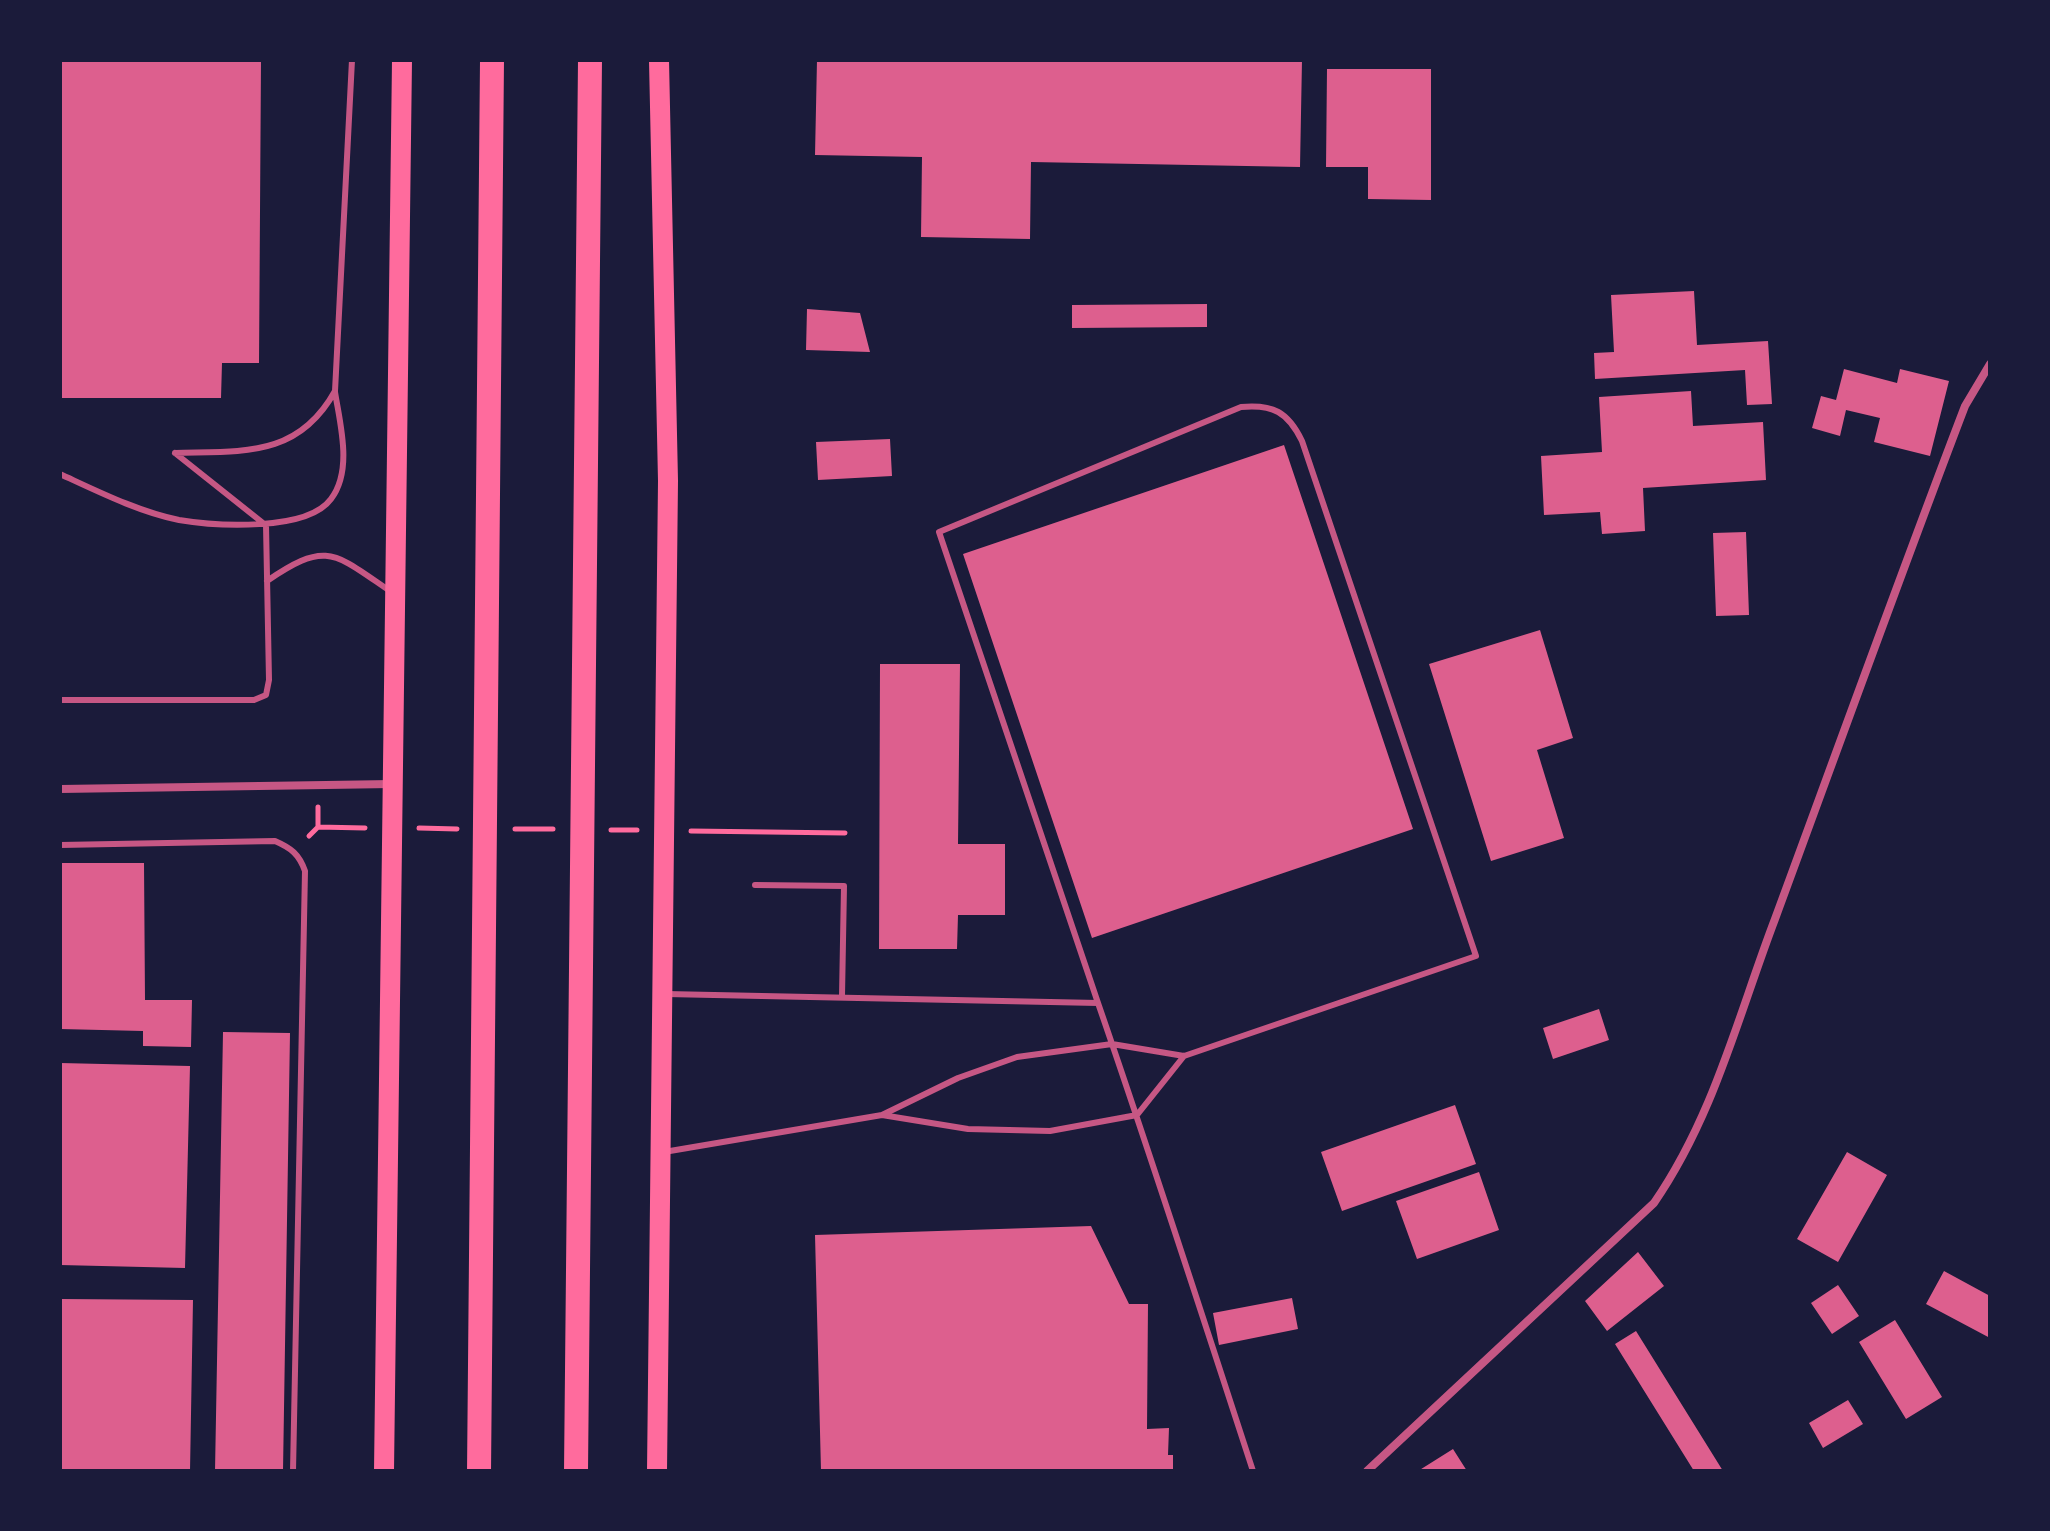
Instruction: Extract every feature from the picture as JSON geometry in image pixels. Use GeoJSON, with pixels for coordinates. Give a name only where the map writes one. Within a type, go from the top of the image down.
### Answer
{"type":"FeatureCollection","features":[{"type":"Feature","properties":{"kind":"highway"},"geometry":{"type":"LineString","coordinates":[[479,1471],[492,60]]}},
{"type":"Feature","properties":{"kind":"highway"},"geometry":{"type":"LineString","coordinates":[[576,1471],[590,60]]}},
{"type":"Feature","properties":{"kind":"main road"},"geometry":{"type":"LineString","coordinates":[[384,1471],[402,60]]}},
{"type":"Feature","properties":{"kind":"main road"},"geometry":{"type":"LineString","coordinates":[[657,1471],[668,481],[659,60]]}},
{"type":"Feature","properties":{"kind":"street"},"geometry":{"type":"LineString","coordinates":[[1367,1471],[1654,1203],[1679,1168],[1715,1093],[1773,923],[1960,421],[1990,364]]}},
{"type":"Feature","properties":{"kind":"street"},"geometry":{"type":"LineString","coordinates":[[60,789],[393,784]]}},
{"type":"Feature","properties":{"kind":"lane"},"geometry":{"type":"LineString","coordinates":[[60,474],[180,520],[266,525],[307,515],[331,499],[343,464],[335,391],[352,60]]}},
{"type":"Feature","properties":{"kind":"lane"},"geometry":{"type":"LineString","coordinates":[[266,525],[175,453],[257,451],[281,443],[317,419],[335,391]]}},
{"type":"Feature","properties":{"kind":"lane"},"geometry":{"type":"LineString","coordinates":[[660,1153],[882,1115],[958,1078],[1017,1057],[1112,1044],[1184,1056],[1476,956],[1302,441],[1293,424],[1280,410],[1263,405],[1241,407],[939,532],[1098,1003],[1112,1044],[1137,1115],[1253,1471]]}},
{"type":"Feature","properties":{"kind":"lane"},"geometry":{"type":"LineString","coordinates":[[60,700],[224,701],[254,700],[266,695],[269,680],[266,525]]}},
{"type":"Feature","properties":{"kind":"lane"},"geometry":{"type":"LineString","coordinates":[[267,581],[298,560],[332,555],[395,594]]}},
{"type":"Feature","properties":{"kind":"lane"},"geometry":{"type":"LineString","coordinates":[[60,845],[275,841],[295,851],[301,860],[305,871],[293,1471]]}},
{"type":"Feature","properties":{"kind":"lane"},"geometry":{"type":"LineString","coordinates":[[755,885],[844,886],[842,996]]}},
{"type":"Feature","properties":{"kind":"lane"},"geometry":{"type":"LineString","coordinates":[[662,994],[1098,1003]]}},
{"type":"Feature","properties":{"kind":"lane"},"geometry":{"type":"LineString","coordinates":[[882,1115],[968,1129],[1050,1131],[1137,1115],[1184,1056]]}},
{"type":"Feature","properties":{"kind":"path"},"geometry":{"type":"LineString","coordinates":[[318,807],[318,827],[380,828]]}},
{"type":"Feature","properties":{"kind":"path"},"geometry":{"type":"LineString","coordinates":[[411,828],[473,829]]}},
{"type":"Feature","properties":{"kind":"path"},"geometry":{"type":"LineString","coordinates":[[504,829],[566,830]]}},
{"type":"Feature","properties":{"kind":"path"},"geometry":{"type":"LineString","coordinates":[[597,830],[644,830]]}},
{"type":"Feature","properties":{"kind":"path"},"geometry":{"type":"LineString","coordinates":[[675,831],[845,833]]}},
{"type":"Feature","properties":{"kind":"building"},"geometry":{"type":"Polygon","coordinates":[[[60,60],[261,60],[259,363],[222,363],[221,398],[60,398],[60,60]]]}},
{"type":"Feature","properties":{"kind":"building"},"geometry":{"type":"Polygon","coordinates":[[[817,60],[1302,60],[1300,167],[1031,162],[1030,239],[921,237],[922,157],[815,155],[817,60]]]}},
{"type":"Feature","properties":{"kind":"building"},"geometry":{"type":"Polygon","coordinates":[[[1327,69],[1431,69],[1431,200],[1368,199],[1368,167],[1326,167],[1327,69]]]}},
{"type":"Feature","properties":{"kind":"building"},"geometry":{"type":"Polygon","coordinates":[[[1694,291],[1697,345],[1768,341],[1772,404],[1747,405],[1745,370],[1595,379],[1594,353],[1614,352],[1611,295],[1694,291]]]}},
{"type":"Feature","properties":{"kind":"building"},"geometry":{"type":"Polygon","coordinates":[[[1207,304],[1207,327],[1072,328],[1072,305],[1207,304]]]}},
{"type":"Feature","properties":{"kind":"building"},"geometry":{"type":"Polygon","coordinates":[[[807,309],[860,313],[870,352],[806,350],[807,309]]]}},
{"type":"Feature","properties":{"kind":"building"},"geometry":{"type":"Polygon","coordinates":[[[1844,369],[1897,383],[1900,369],[1949,381],[1930,456],[1874,442],[1880,418],[1846,410],[1840,436],[1812,428],[1821,396],[1836,400],[1844,369]]]}},
{"type":"Feature","properties":{"kind":"building"},"geometry":{"type":"Polygon","coordinates":[[[1691,391],[1693,426],[1763,422],[1766,480],[1643,488],[1645,531],[1602,534],[1600,512],[1544,515],[1541,456],[1602,452],[1599,397],[1691,391]]]}},
{"type":"Feature","properties":{"kind":"building"},"geometry":{"type":"Polygon","coordinates":[[[890,439],[892,476],[818,480],[816,442],[890,439]]]}},
{"type":"Feature","properties":{"kind":"building"},"geometry":{"type":"Polygon","coordinates":[[[1284,445],[1413,829],[1092,938],[963,554],[1284,445]]]}},
{"type":"Feature","properties":{"kind":"building"},"geometry":{"type":"Polygon","coordinates":[[[1746,532],[1749,615],[1716,616],[1713,533],[1746,532]]]}},
{"type":"Feature","properties":{"kind":"building"},"geometry":{"type":"Polygon","coordinates":[[[1540,630],[1573,738],[1537,750],[1564,838],[1491,861],[1429,664],[1540,630]]]}},
{"type":"Feature","properties":{"kind":"building"},"geometry":{"type":"Polygon","coordinates":[[[880,664],[960,664],[958,844],[1005,844],[1005,915],[958,915],[957,949],[879,949],[880,664]]]}},
{"type":"Feature","properties":{"kind":"building"},"geometry":{"type":"Polygon","coordinates":[[[60,863],[144,863],[145,1000],[192,1000],[191,1047],[143,1046],[143,1031],[60,1029],[60,863]]]}},
{"type":"Feature","properties":{"kind":"building"},"geometry":{"type":"Polygon","coordinates":[[[1599,1009],[1609,1040],[1553,1059],[1543,1028],[1599,1009]]]}},
{"type":"Feature","properties":{"kind":"building"},"geometry":{"type":"Polygon","coordinates":[[[223,1032],[290,1033],[283,1471],[215,1471],[223,1032]]]}},
{"type":"Feature","properties":{"kind":"building"},"geometry":{"type":"Polygon","coordinates":[[[60,1063],[190,1066],[185,1268],[60,1265],[60,1063]]]}},
{"type":"Feature","properties":{"kind":"building"},"geometry":{"type":"Polygon","coordinates":[[[1455,1105],[1476,1164],[1342,1211],[1321,1152],[1455,1105]]]}},
{"type":"Feature","properties":{"kind":"building"},"geometry":{"type":"Polygon","coordinates":[[[1847,1152],[1887,1175],[1838,1262],[1797,1239],[1847,1152]]]}},
{"type":"Feature","properties":{"kind":"building"},"geometry":{"type":"Polygon","coordinates":[[[1479,1172],[1499,1230],[1417,1259],[1396,1201],[1479,1172]]]}},
{"type":"Feature","properties":{"kind":"building"},"geometry":{"type":"Polygon","coordinates":[[[1091,1226],[1129,1304],[1148,1304],[1147,1429],[1169,1428],[1168,1455],[1173,1455],[1173,1471],[821,1471],[815,1235],[1091,1226]]]}},
{"type":"Feature","properties":{"kind":"building"},"geometry":{"type":"Polygon","coordinates":[[[1638,1252],[1664,1286],[1607,1331],[1585,1301],[1638,1252]]]}},
{"type":"Feature","properties":{"kind":"building"},"geometry":{"type":"Polygon","coordinates":[[[1944,1271],[1990,1296],[1990,1338],[1926,1304],[1944,1271]]]}},
{"type":"Feature","properties":{"kind":"building"},"geometry":{"type":"Polygon","coordinates":[[[1838,1285],[1859,1316],[1832,1334],[1811,1303],[1838,1285]]]}},
{"type":"Feature","properties":{"kind":"building"},"geometry":{"type":"Polygon","coordinates":[[[1292,1298],[1298,1329],[1219,1345],[1213,1313],[1292,1298]]]}},
{"type":"Feature","properties":{"kind":"building"},"geometry":{"type":"Polygon","coordinates":[[[60,1299],[193,1300],[190,1471],[60,1471],[60,1299]]]}},
{"type":"Feature","properties":{"kind":"building"},"geometry":{"type":"Polygon","coordinates":[[[1895,1320],[1942,1397],[1906,1419],[1859,1342],[1895,1320]]]}},
{"type":"Feature","properties":{"kind":"building"},"geometry":{"type":"Polygon","coordinates":[[[1636,1331],[1723,1471],[1694,1471],[1615,1344],[1636,1331]]]}},
{"type":"Feature","properties":{"kind":"building"},"geometry":{"type":"Polygon","coordinates":[[[1848,1400],[1863,1424],[1823,1448],[1809,1423],[1848,1400]]]}},
{"type":"Feature","properties":{"kind":"building"},"geometry":{"type":"Polygon","coordinates":[[[1453,1449],[1467,1471],[1418,1471],[1453,1449]]]}}]}
